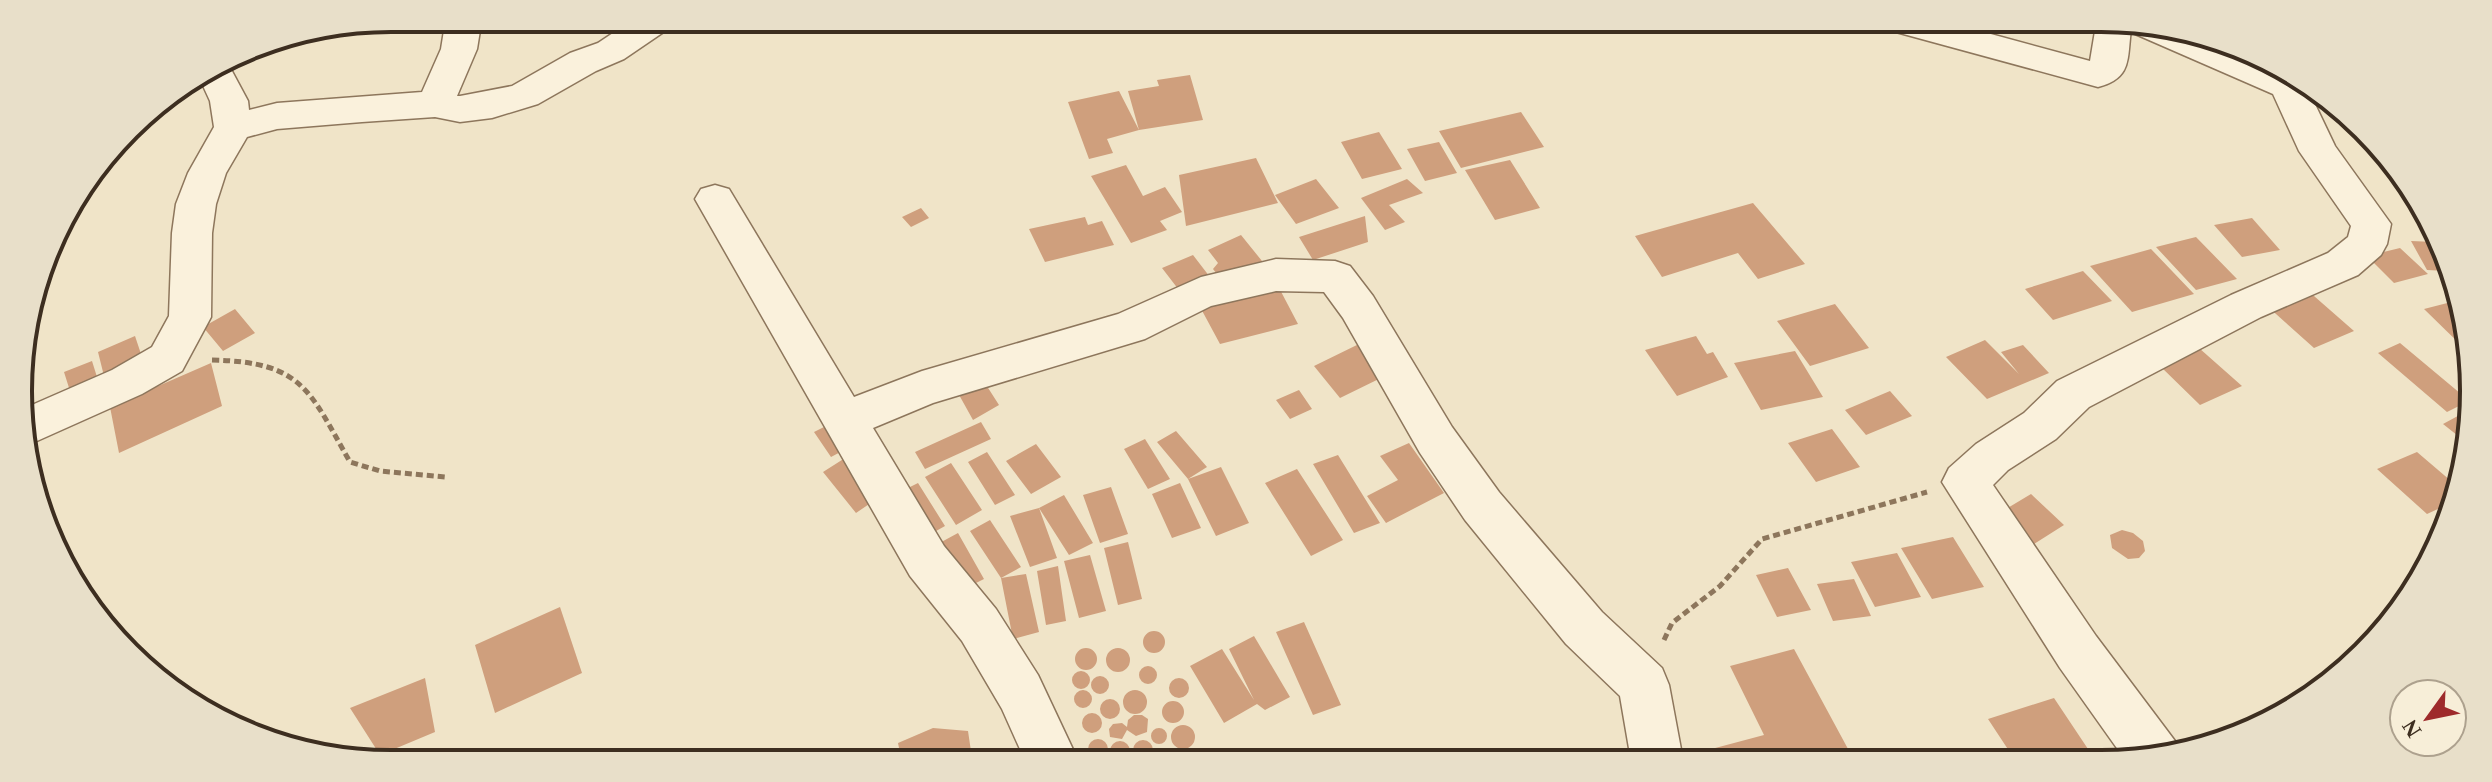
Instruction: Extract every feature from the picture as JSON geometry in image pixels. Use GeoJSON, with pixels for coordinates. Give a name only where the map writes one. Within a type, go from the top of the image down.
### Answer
{"type":"FeatureCollection","features":[{"type":"Feature","properties":{"kind":"street"},"geometry":{"type":"LineString","coordinates":[[435,104],[459,49],[462,32]]}},
{"type":"Feature","properties":{"kind":"street"},"geometry":{"type":"LineString","coordinates":[[233,127],[277,116],[435,104],[460,109],[492,105],[525,95],[583,62],[611,51],[640,32]]}},
{"type":"Feature","properties":{"kind":"street"},"geometry":{"type":"LineString","coordinates":[[1939,32],[2098,75],[2107,70],[2113,33]]}},
{"type":"Feature","properties":{"kind":"street"},"geometry":{"type":"LineString","coordinates":[[2205,48],[2253,66]]}},
{"type":"Feature","properties":{"kind":"street"},"geometry":{"type":"LineString","coordinates":[[34,424],[127,382],[167,359],[190,317],[192,233],[196,204],[207,173],[233,127],[229,101],[217,77]]}},
{"type":"Feature","properties":{"kind":"street"},"geometry":{"type":"LineString","coordinates":[[2147,747],[2078,652],[1965,482],[1992,457],[2040,426],[2073,394],[2246,306],[2343,264],[2367,244],[2371,224],[2318,151],[2288,85]]}},
{"type":"Feature","properties":{"kind":"street"},"geometry":{"type":"LineString","coordinates":[[715,199],[927,561],[979,625],[1020,692],[1047,750]]}},
{"type":"Feature","properties":{"kind":"street"},"geometry":{"type":"LineString","coordinates":[[845,420],[922,389],[1130,327],[1201,293],[1276,275],[1335,277],[1358,307],[1436,440],[1482,506],[1584,628],[1644,685],[1655,750]]}},
{"type":"Feature","properties":{"kind":"path"},"geometry":{"type":"LineString","coordinates":[[167,359],[236,360],[293,376],[324,416],[350,462],[380,471],[445,477]]}},
{"type":"Feature","properties":{"kind":"path"},"geometry":{"type":"LineString","coordinates":[[1644,685],[1672,623],[1720,586],[1762,539],[1965,482]]}},
{"type":"Feature","properties":{"kind":"building"},"geometry":{"type":"Polygon","coordinates":[[[1190,75],[1203,120],[1139,130],[1128,91],[1159,86],[1157,80],[1190,75]]]}},
{"type":"Feature","properties":{"kind":"building"},"geometry":{"type":"Polygon","coordinates":[[[1119,91],[1139,130],[1107,139],[1113,153],[1089,159],[1068,102],[1119,91]]]}},
{"type":"Feature","properties":{"kind":"building"},"geometry":{"type":"Polygon","coordinates":[[[1521,112],[1544,147],[1461,168],[1439,131],[1521,112]]]}},
{"type":"Feature","properties":{"kind":"building"},"geometry":{"type":"Polygon","coordinates":[[[1379,132],[1402,169],[1362,179],[1341,142],[1379,132]]]}},
{"type":"Feature","properties":{"kind":"building"},"geometry":{"type":"Polygon","coordinates":[[[1439,142],[1457,173],[1425,181],[1407,149],[1439,142]]]}},
{"type":"Feature","properties":{"kind":"building"},"geometry":{"type":"Polygon","coordinates":[[[1256,158],[1278,203],[1186,226],[1179,175],[1256,158]]]}},
{"type":"Feature","properties":{"kind":"building"},"geometry":{"type":"Polygon","coordinates":[[[1510,160],[1540,208],[1495,220],[1465,170],[1510,160]]]}},
{"type":"Feature","properties":{"kind":"building"},"geometry":{"type":"Polygon","coordinates":[[[1126,165],[1143,196],[1165,187],[1182,212],[1160,221],[1167,230],[1131,243],[1091,176],[1126,165]]]}},
{"type":"Feature","properties":{"kind":"building"},"geometry":{"type":"Polygon","coordinates":[[[1316,179],[1339,208],[1296,224],[1275,195],[1316,179]]]}},
{"type":"Feature","properties":{"kind":"building"},"geometry":{"type":"Polygon","coordinates":[[[1407,179],[1423,193],[1389,205],[1405,222],[1385,230],[1361,198],[1407,179]]]}},
{"type":"Feature","properties":{"kind":"building"},"geometry":{"type":"Polygon","coordinates":[[[1753,203],[1805,264],[1758,279],[1738,253],[1662,277],[1635,236],[1753,203]]]}},
{"type":"Feature","properties":{"kind":"building"},"geometry":{"type":"Polygon","coordinates":[[[921,208],[929,218],[911,227],[902,217],[921,208]]]}},
{"type":"Feature","properties":{"kind":"building"},"geometry":{"type":"Polygon","coordinates":[[[1365,216],[1368,242],[1313,260],[1299,237],[1365,216]]]}},
{"type":"Feature","properties":{"kind":"building"},"geometry":{"type":"Polygon","coordinates":[[[1085,217],[1088,225],[1102,221],[1114,245],[1045,262],[1029,229],[1085,217]]]}},
{"type":"Feature","properties":{"kind":"building"},"geometry":{"type":"Polygon","coordinates":[[[2252,218],[2280,250],[2242,257],[2214,225],[2252,218]]]}},
{"type":"Feature","properties":{"kind":"building"},"geometry":{"type":"Polygon","coordinates":[[[1241,235],[1262,261],[1227,287],[1213,269],[1218,263],[1208,250],[1241,235]]]}},
{"type":"Feature","properties":{"kind":"building"},"geometry":{"type":"Polygon","coordinates":[[[2196,237],[2237,279],[2196,290],[2156,247],[2196,237]]]}},
{"type":"Feature","properties":{"kind":"building"},"geometry":{"type":"Polygon","coordinates":[[[2411,241],[2427,242],[2439,271],[2427,270],[2411,241]]]}},
{"type":"Feature","properties":{"kind":"building"},"geometry":{"type":"Polygon","coordinates":[[[2400,248],[2428,274],[2394,283],[2367,256],[2400,248]]]}},
{"type":"Feature","properties":{"kind":"building"},"geometry":{"type":"Polygon","coordinates":[[[2151,249],[2194,294],[2132,312],[2090,266],[2151,249]]]}},
{"type":"Feature","properties":{"kind":"building"},"geometry":{"type":"Polygon","coordinates":[[[1193,255],[1213,281],[1182,294],[1162,268],[1193,255]]]}},
{"type":"Feature","properties":{"kind":"building"},"geometry":{"type":"Polygon","coordinates":[[[2083,271],[2112,301],[2053,320],[2025,289],[2083,271]]]}},
{"type":"Feature","properties":{"kind":"building"},"geometry":{"type":"Polygon","coordinates":[[[1277,284],[1298,324],[1220,344],[1199,305],[1277,284]]]}},
{"type":"Feature","properties":{"kind":"building"},"geometry":{"type":"Polygon","coordinates":[[[2306,289],[2354,331],[2314,348],[2266,305],[2306,289]]]}},
{"type":"Feature","properties":{"kind":"building"},"geometry":{"type":"Polygon","coordinates":[[[2449,303],[2456,341],[2424,309],[2449,303]]]}},
{"type":"Feature","properties":{"kind":"building"},"geometry":{"type":"Polygon","coordinates":[[[1835,304],[1869,348],[1810,366],[1777,321],[1835,304]]]}},
{"type":"Feature","properties":{"kind":"building"},"geometry":{"type":"Polygon","coordinates":[[[235,309],[255,333],[223,351],[203,327],[235,309]]]}},
{"type":"Feature","properties":{"kind":"building"},"geometry":{"type":"Polygon","coordinates":[[[135,336],[143,360],[104,376],[98,352],[135,336]]]}},
{"type":"Feature","properties":{"kind":"building"},"geometry":{"type":"Polygon","coordinates":[[[1696,336],[1707,354],[1713,352],[1728,377],[1677,396],[1645,350],[1696,336]]]}},
{"type":"Feature","properties":{"kind":"building"},"geometry":{"type":"Polygon","coordinates":[[[1985,340],[2019,374],[2001,352],[2023,345],[2049,373],[1987,399],[1946,357],[1985,340]]]}},
{"type":"Feature","properties":{"kind":"building"},"geometry":{"type":"Polygon","coordinates":[[[1361,343],[1387,375],[1340,398],[1314,366],[1361,343]]]}},
{"type":"Feature","properties":{"kind":"building"},"geometry":{"type":"Polygon","coordinates":[[[2400,343],[2460,393],[2459,406],[2447,412],[2378,353],[2400,343]]]}},
{"type":"Feature","properties":{"kind":"building"},"geometry":{"type":"Polygon","coordinates":[[[2199,348],[2242,386],[2200,405],[2159,365],[2199,348]]]}},
{"type":"Feature","properties":{"kind":"building"},"geometry":{"type":"Polygon","coordinates":[[[1795,351],[1823,397],[1761,410],[1734,363],[1795,351]]]}},
{"type":"Feature","properties":{"kind":"building"},"geometry":{"type":"Polygon","coordinates":[[[92,361],[97,377],[70,391],[64,372],[92,361]]]}},
{"type":"Feature","properties":{"kind":"building"},"geometry":{"type":"Polygon","coordinates":[[[211,363],[222,406],[119,453],[110,407],[211,363]]]}},
{"type":"Feature","properties":{"kind":"building"},"geometry":{"type":"Polygon","coordinates":[[[983,380],[999,405],[973,420],[958,393],[983,380]]]}},
{"type":"Feature","properties":{"kind":"building"},"geometry":{"type":"Polygon","coordinates":[[[1299,390],[1312,409],[1290,419],[1276,400],[1299,390]]]}},
{"type":"Feature","properties":{"kind":"building"},"geometry":{"type":"Polygon","coordinates":[[[1890,391],[1912,416],[1866,435],[1845,410],[1890,391]]]}},
{"type":"Feature","properties":{"kind":"building"},"geometry":{"type":"Polygon","coordinates":[[[2459,415],[2457,435],[2443,424],[2459,415]]]}},
{"type":"Feature","properties":{"kind":"building"},"geometry":{"type":"Polygon","coordinates":[[[834,422],[848,448],[831,457],[814,432],[834,422]]]}},
{"type":"Feature","properties":{"kind":"building"},"geometry":{"type":"Polygon","coordinates":[[[981,422],[991,439],[925,469],[915,452],[981,422]]]}},
{"type":"Feature","properties":{"kind":"building"},"geometry":{"type":"Polygon","coordinates":[[[1832,429],[1860,467],[1816,482],[1788,443],[1832,429]]]}},
{"type":"Feature","properties":{"kind":"building"},"geometry":{"type":"Polygon","coordinates":[[[1176,431],[1207,467],[1188,479],[1157,442],[1176,431]]]}},
{"type":"Feature","properties":{"kind":"building"},"geometry":{"type":"Polygon","coordinates":[[[1145,439],[1170,479],[1148,489],[1124,449],[1145,439]]]}},
{"type":"Feature","properties":{"kind":"building"},"geometry":{"type":"Polygon","coordinates":[[[1409,443],[1444,493],[1386,523],[1367,496],[1398,480],[1380,456],[1409,443]]]}},
{"type":"Feature","properties":{"kind":"building"},"geometry":{"type":"Polygon","coordinates":[[[1036,444],[1061,477],[1031,494],[1006,461],[1036,444]]]}},
{"type":"Feature","properties":{"kind":"building"},"geometry":{"type":"Polygon","coordinates":[[[987,452],[1015,495],[995,505],[968,462],[987,452]]]}},
{"type":"Feature","properties":{"kind":"building"},"geometry":{"type":"Polygon","coordinates":[[[2417,452],[2449,479],[2440,508],[2427,514],[2377,469],[2417,452]]]}},
{"type":"Feature","properties":{"kind":"building"},"geometry":{"type":"Polygon","coordinates":[[[1338,455],[1380,523],[1354,533],[1313,464],[1338,455]]]}},
{"type":"Feature","properties":{"kind":"building"},"geometry":{"type":"Polygon","coordinates":[[[845,458],[878,498],[856,513],[823,472],[845,458]]]}},
{"type":"Feature","properties":{"kind":"building"},"geometry":{"type":"Polygon","coordinates":[[[951,463],[982,510],[956,525],[925,477],[951,463]]]}},
{"type":"Feature","properties":{"kind":"building"},"geometry":{"type":"Polygon","coordinates":[[[1221,467],[1249,523],[1216,536],[1188,479],[1221,467]]]}},
{"type":"Feature","properties":{"kind":"building"},"geometry":{"type":"Polygon","coordinates":[[[1297,469],[1343,540],[1311,556],[1265,483],[1297,469]]]}},
{"type":"Feature","properties":{"kind":"building"},"geometry":{"type":"Polygon","coordinates":[[[918,483],[945,526],[920,540],[894,495],[918,483]]]}},
{"type":"Feature","properties":{"kind":"building"},"geometry":{"type":"Polygon","coordinates":[[[1180,483],[1201,528],[1172,538],[1152,494],[1180,483]]]}},
{"type":"Feature","properties":{"kind":"building"},"geometry":{"type":"Polygon","coordinates":[[[1111,487],[1128,534],[1100,543],[1083,495],[1111,487]]]}},
{"type":"Feature","properties":{"kind":"building"},"geometry":{"type":"Polygon","coordinates":[[[2031,494],[2064,525],[2034,544],[2001,512],[2031,494]]]}},
{"type":"Feature","properties":{"kind":"building"},"geometry":{"type":"Polygon","coordinates":[[[1064,495],[1093,543],[1069,555],[1039,508],[1064,495]]]}},
{"type":"Feature","properties":{"kind":"building"},"geometry":{"type":"Polygon","coordinates":[[[1039,508],[1057,558],[1030,567],[1010,516],[1039,508]]]}},
{"type":"Feature","properties":{"kind":"building"},"geometry":{"type":"Polygon","coordinates":[[[990,520],[1021,567],[1001,578],[970,531],[990,520]]]}},
{"type":"Feature","properties":{"kind":"building"},"geometry":{"type":"Polygon","coordinates":[[[2122,530],[2133,533],[2143,541],[2145,551],[2139,558],[2128,559],[2112,548],[2110,535],[2122,530]]]}},
{"type":"Feature","properties":{"kind":"building"},"geometry":{"type":"Polygon","coordinates":[[[958,533],[984,579],[960,591],[934,546],[958,533]]]}},
{"type":"Feature","properties":{"kind":"building"},"geometry":{"type":"Polygon","coordinates":[[[1953,537],[1984,587],[1932,599],[1901,548],[1953,537]]]}},
{"type":"Feature","properties":{"kind":"building"},"geometry":{"type":"Polygon","coordinates":[[[1128,542],[1142,599],[1118,605],[1104,548],[1128,542]]]}},
{"type":"Feature","properties":{"kind":"building"},"geometry":{"type":"Polygon","coordinates":[[[1897,553],[1921,597],[1875,607],[1851,562],[1897,553]]]}},
{"type":"Feature","properties":{"kind":"building"},"geometry":{"type":"Polygon","coordinates":[[[1090,555],[1106,611],[1079,618],[1064,561],[1090,555]]]}},
{"type":"Feature","properties":{"kind":"building"},"geometry":{"type":"Polygon","coordinates":[[[1058,566],[1066,621],[1046,625],[1037,571],[1058,566]]]}},
{"type":"Feature","properties":{"kind":"building"},"geometry":{"type":"Polygon","coordinates":[[[1788,568],[1811,610],[1777,617],[1756,575],[1788,568]]]}},
{"type":"Feature","properties":{"kind":"building"},"geometry":{"type":"Polygon","coordinates":[[[1026,574],[1039,632],[1013,639],[1001,578],[1026,574]]]}},
{"type":"Feature","properties":{"kind":"building"},"geometry":{"type":"Polygon","coordinates":[[[1854,579],[1871,616],[1833,621],[1817,584],[1854,579]]]}},
{"type":"Feature","properties":{"kind":"building"},"geometry":{"type":"Polygon","coordinates":[[[560,607],[582,673],[495,713],[475,645],[560,607]]]}},
{"type":"Feature","properties":{"kind":"building"},"geometry":{"type":"Polygon","coordinates":[[[1304,622],[1341,705],[1313,715],[1276,632],[1304,622]]]}},
{"type":"Feature","properties":{"kind":"building"},"geometry":{"type":"Polygon","coordinates":[[[1154,631],[1162,634],[1165,642],[1162,650],[1154,653],[1146,650],[1143,642],[1146,634],[1154,631]]]}},
{"type":"Feature","properties":{"kind":"building"},"geometry":{"type":"Polygon","coordinates":[[[1254,636],[1290,697],[1265,710],[1257,704],[1224,723],[1190,666],[1222,649],[1254,700],[1229,649],[1254,636]]]}},
{"type":"Feature","properties":{"kind":"building"},"geometry":{"type":"Polygon","coordinates":[[[1086,648],[1097,659],[1086,670],[1075,659],[1086,648]]]}},
{"type":"Feature","properties":{"kind":"building"},"geometry":{"type":"Polygon","coordinates":[[[1118,648],[1126,652],[1130,660],[1126,668],[1118,672],[1110,668],[1106,660],[1110,652],[1118,648]]]}},
{"type":"Feature","properties":{"kind":"building"},"geometry":{"type":"Polygon","coordinates":[[[1794,649],[1849,750],[1708,750],[1764,735],[1730,666],[1794,649]]]}},
{"type":"Feature","properties":{"kind":"building"},"geometry":{"type":"Polygon","coordinates":[[[1148,666],[1157,675],[1148,684],[1139,675],[1148,666]]]}},
{"type":"Feature","properties":{"kind":"building"},"geometry":{"type":"Polygon","coordinates":[[[1081,671],[1090,680],[1081,689],[1072,680],[1081,671]]]}},
{"type":"Feature","properties":{"kind":"building"},"geometry":{"type":"Polygon","coordinates":[[[1100,676],[1109,685],[1100,694],[1091,685],[1100,676]]]}},
{"type":"Feature","properties":{"kind":"building"},"geometry":{"type":"Polygon","coordinates":[[[425,678],[435,732],[392,750],[376,749],[350,708],[425,678]]]}},
{"type":"Feature","properties":{"kind":"building"},"geometry":{"type":"Polygon","coordinates":[[[1179,678],[1186,681],[1189,688],[1186,695],[1179,698],[1172,695],[1169,688],[1172,681],[1179,678]]]}},
{"type":"Feature","properties":{"kind":"building"},"geometry":{"type":"Polygon","coordinates":[[[1083,690],[1092,699],[1083,708],[1074,699],[1083,690]]]}},
{"type":"Feature","properties":{"kind":"building"},"geometry":{"type":"Polygon","coordinates":[[[1135,690],[1146,697],[1147,702],[1140,713],[1135,714],[1124,707],[1123,702],[1130,691],[1135,690]]]}},
{"type":"Feature","properties":{"kind":"building"},"geometry":{"type":"Polygon","coordinates":[[[2054,698],[2089,750],[2008,750],[1988,719],[2054,698]]]}},
{"type":"Feature","properties":{"kind":"building"},"geometry":{"type":"Polygon","coordinates":[[[1110,699],[1117,702],[1120,709],[1117,716],[1110,719],[1103,716],[1100,709],[1103,702],[1110,699]]]}},
{"type":"Feature","properties":{"kind":"building"},"geometry":{"type":"Polygon","coordinates":[[[1173,701],[1184,712],[1173,723],[1162,712],[1173,701]]]}},
{"type":"Feature","properties":{"kind":"building"},"geometry":{"type":"Polygon","coordinates":[[[1092,713],[1099,716],[1102,723],[1099,730],[1092,733],[1085,730],[1082,723],[1085,716],[1092,713]]]}},
{"type":"Feature","properties":{"kind":"building"},"geometry":{"type":"Polygon","coordinates":[[[1134,715],[1148,719],[1147,732],[1136,736],[1127,730],[1122,739],[1110,737],[1109,729],[1113,724],[1122,723],[1127,727],[1128,720],[1134,715]]]}},
{"type":"Feature","properties":{"kind":"building"},"geometry":{"type":"Polygon","coordinates":[[[1183,725],[1194,732],[1195,737],[1188,748],[1183,749],[1172,742],[1171,737],[1178,726],[1183,725]]]}},
{"type":"Feature","properties":{"kind":"building"},"geometry":{"type":"Polygon","coordinates":[[[933,728],[968,731],[971,750],[899,750],[898,743],[933,728]]]}},
{"type":"Feature","properties":{"kind":"building"},"geometry":{"type":"Polygon","coordinates":[[[1159,728],[1165,730],[1165,742],[1159,744],[1153,742],[1151,736],[1153,730],[1159,728]]]}},
{"type":"Feature","properties":{"kind":"building"},"geometry":{"type":"Polygon","coordinates":[[[1098,739],[1107,745],[1108,750],[1088,749],[1091,742],[1098,739]]]}},
{"type":"Feature","properties":{"kind":"building"},"geometry":{"type":"Polygon","coordinates":[[[1143,740],[1153,750],[1133,750],[1136,743],[1143,740]]]}},
{"type":"Feature","properties":{"kind":"building"},"geometry":{"type":"Polygon","coordinates":[[[1120,741],[1130,750],[1110,750],[1113,744],[1120,741]]]}}]}
